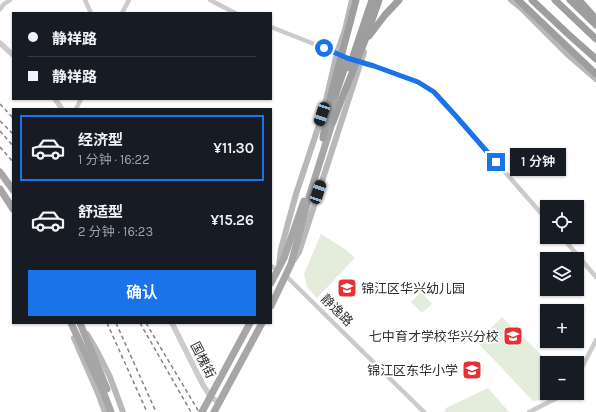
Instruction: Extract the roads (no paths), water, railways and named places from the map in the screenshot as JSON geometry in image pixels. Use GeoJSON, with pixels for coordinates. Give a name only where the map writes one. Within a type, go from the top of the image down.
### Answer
{"type":"FeatureCollection","features":[{"type":"Feature","properties":{"kind":"highway"},"geometry":{"type":"LineString","coordinates":[[337,96],[355,0]]}},
{"type":"Feature","properties":{"kind":"highway"},"geometry":{"type":"LineString","coordinates":[[337,96],[368,0]]}},
{"type":"Feature","properties":{"kind":"highway"},"geometry":{"type":"LineString","coordinates":[[337,96],[372,0]]}},
{"type":"Feature","properties":{"kind":"highway"},"geometry":{"type":"LineString","coordinates":[[323,138],[326,118],[364,43],[379,0]]}},
{"type":"Feature","properties":{"kind":"highway"},"geometry":{"type":"LineString","coordinates":[[364,43],[384,15],[399,0]]}},
{"type":"Feature","properties":{"kind":"highway"},"geometry":{"type":"LineString","coordinates":[[517,0],[596,74]]}},
{"type":"Feature","properties":{"kind":"highway"},"geometry":{"type":"LineString","coordinates":[[532,0],[596,59]]}},
{"type":"Feature","properties":{"kind":"highway"},"geometry":{"type":"LineString","coordinates":[[555,0],[596,39]]}},
{"type":"Feature","properties":{"kind":"highway"},"geometry":{"type":"LineString","coordinates":[[570,0],[596,25]]}},
{"type":"Feature","properties":{"kind":"highway"},"geometry":{"type":"LineString","coordinates":[[579,0],[596,20]]}},
{"type":"Feature","properties":{"kind":"main road"},"geometry":{"type":"LineString","coordinates":[[278,270],[281,249],[294,200],[322,114],[344,30],[355,0]]}},
{"type":"Feature","properties":{"kind":"main road"},"geometry":{"type":"LineString","coordinates":[[272,304],[285,275],[299,252],[360,62],[382,0]]}},
{"type":"Feature","properties":{"kind":"main road"},"geometry":{"type":"LineString","coordinates":[[512,0],[567,54],[596,79]]}},
{"type":"Feature","properties":{"kind":"main road"},"geometry":{"type":"LineString","coordinates":[[579,0],[596,16]]}},
{"type":"Feature","properties":{"kind":"main road"},"geometry":{"type":"LineString","coordinates":[[291,264],[309,197],[333,122],[337,96]]}},
{"type":"Feature","properties":{"kind":"main road"},"geometry":{"type":"LineString","coordinates":[[272,281],[284,258],[304,201],[323,138]]}},
{"type":"Feature","properties":{"kind":"main road"},"geometry":{"type":"LineString","coordinates":[[0,172],[12,189]]}},
{"type":"Feature","properties":{"kind":"main road"},"geometry":{"type":"LineString","coordinates":[[0,189],[12,207]]}},
{"type":"Feature","properties":{"kind":"main road"},"geometry":{"type":"LineString","coordinates":[[70,324],[84,362],[105,412]]}},
{"type":"Feature","properties":{"kind":"main road"},"geometry":{"type":"LineString","coordinates":[[70,324],[103,391],[111,412]]}},
{"type":"Feature","properties":{"kind":"main road"},"geometry":{"type":"LineString","coordinates":[[81,324],[116,412]]}},
{"type":"Feature","properties":{"kind":"main road"},"geometry":{"type":"LineString","coordinates":[[82,324],[110,377],[123,412]]}},
{"type":"Feature","properties":{"kind":"main road"},"geometry":{"type":"LineString","coordinates":[[202,412],[249,324]]}},
{"type":"Feature","properties":{"kind":"main road"},"geometry":{"type":"LineString","coordinates":[[214,412],[261,324]]}},
{"type":"Feature","properties":{"kind":"street"},"geometry":{"type":"LineString","coordinates":[[0,9],[10,0]]}},
{"type":"Feature","properties":{"kind":"street"},"geometry":{"type":"LineString","coordinates":[[85,0],[90,12]]}},
{"type":"Feature","properties":{"kind":"street"},"geometry":{"type":"LineString","coordinates":[[123,12],[129,0]]}},
{"type":"Feature","properties":{"kind":"street"},"geometry":{"type":"LineString","coordinates":[[210,0],[233,12]]}},
{"type":"Feature","properties":{"kind":"street"},"geometry":{"type":"LineString","coordinates":[[272,28],[347,58],[418,82],[434,92],[540,212]]}},
{"type":"Feature","properties":{"kind":"street"},"geometry":{"type":"LineString","coordinates":[[0,43],[12,54]]}},
{"type":"Feature","properties":{"kind":"street"},"geometry":{"type":"LineString","coordinates":[[568,244],[596,276]]}},
{"type":"Feature","properties":{"kind":"street"},"geometry":{"type":"LineString","coordinates":[[272,267],[278,270]]}},
{"type":"Feature","properties":{"kind":"street","name":"静逸路"},"geometry":{"type":"LineString","coordinates":[[285,275],[424,412]]}},
{"type":"Feature","properties":{"kind":"street","name":"国槐街"},"geometry":{"type":"LineString","coordinates":[[172,324],[203,385],[210,396],[219,403]]}},
{"type":"Feature","properties":{"kind":"street"},"geometry":{"type":"LineString","coordinates":[[584,363],[596,340]]}},
{"type":"Feature","properties":{"kind":"street"},"geometry":{"type":"LineString","coordinates":[[530,412],[553,400]]}},
{"type":"Feature","properties":{"kind":"railway"},"geometry":{"type":"LineString","coordinates":[[0,104],[12,117]]}},
{"type":"Feature","properties":{"kind":"railway"},"geometry":{"type":"LineString","coordinates":[[0,121],[12,133]]}},
{"type":"Feature","properties":{"kind":"railway"},"geometry":{"type":"LineString","coordinates":[[0,131],[12,145]]}},
{"type":"Feature","properties":{"kind":"railway"},"geometry":{"type":"LineString","coordinates":[[0,147],[12,161]]}},
{"type":"Feature","properties":{"kind":"railway"},"geometry":{"type":"LineString","coordinates":[[107,324],[147,412]]}},
{"type":"Feature","properties":{"kind":"railway"},"geometry":{"type":"LineString","coordinates":[[116,324],[156,412]]}},
{"type":"Feature","properties":{"kind":"railway"},"geometry":{"type":"LineString","coordinates":[[141,324],[191,412]]}},
{"type":"Feature","properties":{"kind":"railway"},"geometry":{"type":"LineString","coordinates":[[147,324],[199,412]]}},
{"type":"Feature","properties":{"kind":"place","name":"锦江区华兴幼儿园"},"geometry":{"type":"Point","coordinates":[347,288]}},
{"type":"Feature","properties":{"kind":"place","name":"七中育才学校华兴分校"},"geometry":{"type":"Point","coordinates":[513,336]}},
{"type":"Feature","properties":{"kind":"place","name":"锦江区东华小学"},"geometry":{"type":"Point","coordinates":[472,370]}}]}
